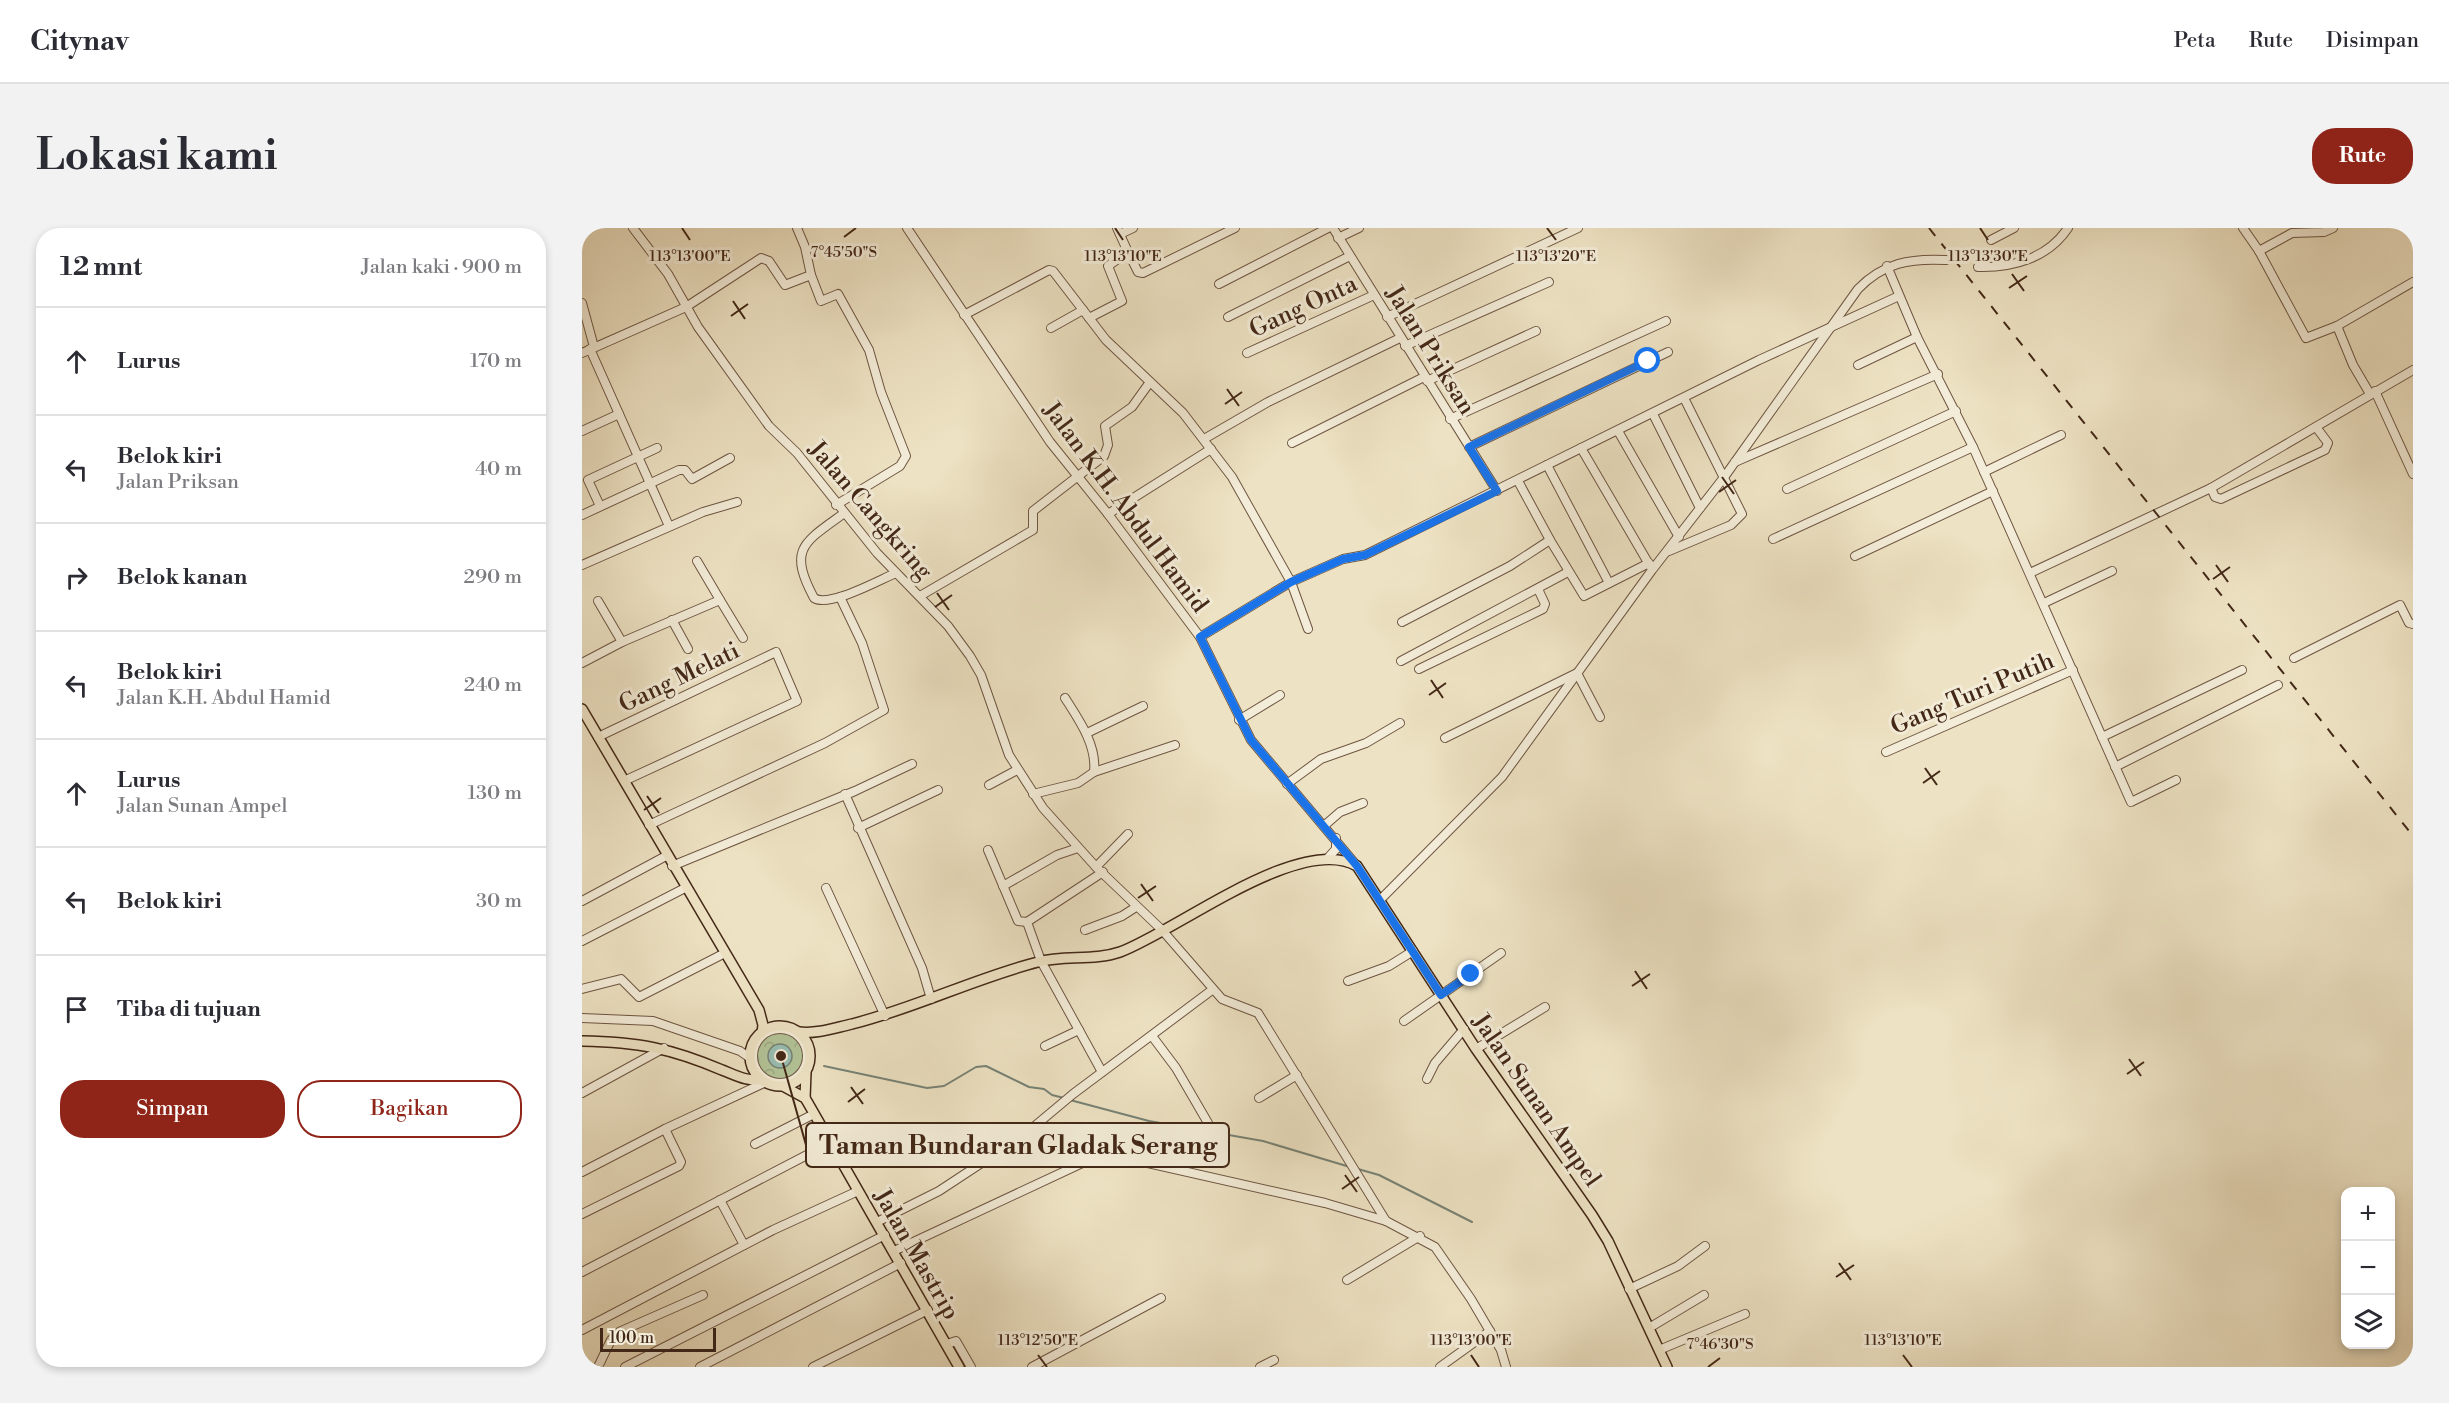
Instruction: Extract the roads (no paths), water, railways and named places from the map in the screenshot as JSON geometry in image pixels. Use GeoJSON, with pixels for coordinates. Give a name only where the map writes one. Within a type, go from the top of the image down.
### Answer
{"type":"FeatureCollection","features":[{"type":"Feature","properties":{"kind":"main road"},"geometry":{"type":"LineString","coordinates":[[582,709],[585,721],[598,737],[666,856],[759,1010],[763,1025],[762,1033]]}},
{"type":"Feature","properties":{"kind":"main road"},"geometry":{"type":"LineString","coordinates":[[759,1010],[783,1028],[799,1032],[825,1031],[885,1016],[1041,961],[1120,952],[1255,881],[1292,867],[1340,858],[1357,866]]}},
{"type":"Feature","properties":{"kind":"main road","name":"Jalan Sunan Ampel"},"geometry":{"type":"LineString","coordinates":[[1357,866],[1476,1049],[1592,1215],[1608,1241],[1666,1367]]}},
{"type":"Feature","properties":{"kind":"main road"},"geometry":{"type":"LineString","coordinates":[[736,1076],[751,1062],[755,1040],[762,1033],[783,1028]]}},
{"type":"Feature","properties":{"kind":"main road"},"geometry":{"type":"LineString","coordinates":[[809,1047],[825,1031]]}},
{"type":"Feature","properties":{"kind":"main road"},"geometry":{"type":"LineString","coordinates":[[582,1041],[627,1043],[664,1048],[736,1076],[783,1086],[805,1098],[806,1072],[810,1056],[809,1047],[799,1032]]}},
{"type":"Feature","properties":{"kind":"main road"},"geometry":{"type":"LineString","coordinates":[[751,1062],[764,1081]]}},
{"type":"Feature","properties":{"kind":"main road"},"geometry":{"type":"LineString","coordinates":[[783,1086],[792,1083],[806,1072]]}},
{"type":"Feature","properties":{"kind":"main road","name":"Jalan Mastrip"},"geometry":{"type":"LineString","coordinates":[[805,1098],[959,1367]]}},
{"type":"Feature","properties":{"kind":"street","name":"Jalan Cangkring"},"geometry":{"type":"LineString","coordinates":[[633,228],[668,274],[686,307],[769,426],[797,453],[843,514],[948,626],[978,670],[1006,750],[1033,794],[1078,848],[1162,930],[1212,990],[1234,1005],[1253,1009],[1258,1013],[1386,1221]]}},
{"type":"Feature","properties":{"kind":"street"},"geometry":{"type":"LineString","coordinates":[[797,228],[821,301],[838,294],[869,350],[881,392],[906,456],[900,466],[836,505]]}},
{"type":"Feature","properties":{"kind":"street","name":"Jalan K.H. Abdul Hamid"},"geometry":{"type":"LineString","coordinates":[[907,228],[1050,442],[1108,514],[1200,637],[1239,720],[1260,752],[1325,825],[1357,866]]}},
{"type":"Feature","properties":{"kind":"street"},"geometry":{"type":"LineString","coordinates":[[1133,228],[1119,231],[1138,272],[1143,273],[1235,228]]}},
{"type":"Feature","properties":{"kind":"street"},"geometry":{"type":"LineString","coordinates":[[1219,284],[1328,228]]}},
{"type":"Feature","properties":{"kind":"street","name":"Jalan Priksan"},"geometry":{"type":"LineString","coordinates":[[1333,228],[1497,491]]}},
{"type":"Feature","properties":{"kind":"street"},"geometry":{"type":"LineString","coordinates":[[1338,238],[1359,228]]}},
{"type":"Feature","properties":{"kind":"street"},"geometry":{"type":"LineString","coordinates":[[1387,317],[1578,228]]}},
{"type":"Feature","properties":{"kind":"street"},"geometry":{"type":"LineString","coordinates":[[1991,240],[2014,228]]}},
{"type":"Feature","properties":{"kind":"street"},"geometry":{"type":"LineString","coordinates":[[1978,267],[1998,268],[2025,262],[2048,250],[2068,228]]}},
{"type":"Feature","properties":{"kind":"street"},"geometry":{"type":"LineString","coordinates":[[2243,228],[2259,251],[2304,336],[2311,337],[2337,326],[2413,282]]}},
{"type":"Feature","properties":{"kind":"street"},"geometry":{"type":"LineString","coordinates":[[2259,251],[2292,233],[2324,232],[2333,228]]}},
{"type":"Feature","properties":{"kind":"street"},"geometry":{"type":"LineString","coordinates":[[1089,318],[1122,301],[1108,266],[1110,261],[1128,252]]}},
{"type":"Feature","properties":{"kind":"street"},"geometry":{"type":"LineString","coordinates":[[1228,317],[1350,256]]}},
{"type":"Feature","properties":{"kind":"street"},"geometry":{"type":"LineString","coordinates":[[589,350],[686,307],[761,258],[769,261],[786,285],[811,275]]}},
{"type":"Feature","properties":{"kind":"street"},"geometry":{"type":"LineString","coordinates":[[1380,900],[1502,777],[1651,567],[1668,551],[1725,476],[1858,289],[1887,266],[1918,258],[1946,260]]}},
{"type":"Feature","properties":{"kind":"street"},"geometry":{"type":"LineString","coordinates":[[1887,266],[1917,337],[1938,374],[1973,447],[2131,802],[2176,780]]}},
{"type":"Feature","properties":{"kind":"street"},"geometry":{"type":"LineString","coordinates":[[964,315],[1051,270],[1106,340],[1183,413],[1232,477],[1291,582],[1308,629]]}},
{"type":"Feature","properties":{"kind":"street"},"geometry":{"type":"LineString","coordinates":[[1204,439],[1268,402],[1402,342],[1549,282]]}},
{"type":"Feature","properties":{"kind":"street","name":"Gang Onta"},"geometry":{"type":"LineString","coordinates":[[1247,353],[1374,295]]}},
{"type":"Feature","properties":{"kind":"street"},"geometry":{"type":"LineString","coordinates":[[1200,637],[1291,582],[1343,559],[1365,555],[1833,325],[1899,296]]}},
{"type":"Feature","properties":{"kind":"street"},"geometry":{"type":"LineString","coordinates":[[582,303],[589,350],[669,526]]}},
{"type":"Feature","properties":{"kind":"street"},"geometry":{"type":"LineString","coordinates":[[1051,328],[1083,310]]}},
{"type":"Feature","properties":{"kind":"street"},"geometry":{"type":"LineString","coordinates":[[1450,419],[1666,321]]}},
{"type":"Feature","properties":{"kind":"street"},"geometry":{"type":"LineString","coordinates":[[2337,326],[2353,366],[2410,455],[2413,474]]}},
{"type":"Feature","properties":{"kind":"street"},"geometry":{"type":"LineString","coordinates":[[1292,443],[1536,330]]}},
{"type":"Feature","properties":{"kind":"street"},"geometry":{"type":"LineString","coordinates":[[1858,365],[1917,337]]}},
{"type":"Feature","properties":{"kind":"street"},"geometry":{"type":"LineString","coordinates":[[1469,447],[1668,352]]}},
{"type":"Feature","properties":{"kind":"street"},"geometry":{"type":"LineString","coordinates":[[2030,573],[2211,488],[2413,370]]}},
{"type":"Feature","properties":{"kind":"street"},"geometry":{"type":"LineString","coordinates":[[1733,463],[1938,374]]}},
{"type":"Feature","properties":{"kind":"street"},"geometry":{"type":"LineString","coordinates":[[920,596],[1033,530],[1033,511],[1104,456],[1108,445],[1105,426],[1132,407],[1150,382]]}},
{"type":"Feature","properties":{"kind":"street"},"geometry":{"type":"LineString","coordinates":[[1668,551],[1731,525],[1742,517],[1742,510],[1684,398]]}},
{"type":"Feature","properties":{"kind":"street"},"geometry":{"type":"LineString","coordinates":[[1787,489],[1956,411]]}},
{"type":"Feature","properties":{"kind":"street"},"geometry":{"type":"LineString","coordinates":[[582,431],[619,414]]}},
{"type":"Feature","properties":{"kind":"street"},"geometry":{"type":"LineString","coordinates":[[1653,414],[1700,508]]}},
{"type":"Feature","properties":{"kind":"street"},"geometry":{"type":"LineString","coordinates":[[2211,488],[2215,497],[2221,499],[2325,450],[2328,443],[2316,427]]}},
{"type":"Feature","properties":{"kind":"street"},"geometry":{"type":"LineString","coordinates":[[1618,431],[1679,537]]}},
{"type":"Feature","properties":{"kind":"street"},"geometry":{"type":"LineString","coordinates":[[1984,472],[2061,435]]}},
{"type":"Feature","properties":{"kind":"street"},"geometry":{"type":"LineString","coordinates":[[1773,539],[1973,447]]}},
{"type":"Feature","properties":{"kind":"street"},"geometry":{"type":"LineString","coordinates":[[600,506],[588,480],[657,448]]}},
{"type":"Feature","properties":{"kind":"street"},"geometry":{"type":"LineString","coordinates":[[1581,448],[1651,567]]}},
{"type":"Feature","properties":{"kind":"street"},"geometry":{"type":"LineString","coordinates":[[1108,514],[1211,449]]}},
{"type":"Feature","properties":{"kind":"street"},"geometry":{"type":"LineString","coordinates":[[582,515],[683,469],[692,480],[730,458]]}},
{"type":"Feature","properties":{"kind":"street"},"geometry":{"type":"LineString","coordinates":[[1547,465],[1609,583]]}},
{"type":"Feature","properties":{"kind":"street"},"geometry":{"type":"LineString","coordinates":[[1518,481],[1568,572],[1584,596],[1609,583],[1651,567]]}},
{"type":"Feature","properties":{"kind":"street"},"geometry":{"type":"LineString","coordinates":[[1855,556],[1992,491]]}},
{"type":"Feature","properties":{"kind":"street"},"geometry":{"type":"LineString","coordinates":[[582,565],[669,526],[736,502]]}},
{"type":"Feature","properties":{"kind":"street"},"geometry":{"type":"LineString","coordinates":[[843,514],[808,539],[800,560],[814,598],[823,602],[840,597],[896,573]]}},
{"type":"Feature","properties":{"kind":"street"},"geometry":{"type":"LineString","coordinates":[[1402,622],[1510,566],[1550,540]]}},
{"type":"Feature","properties":{"kind":"street"},"geometry":{"type":"LineString","coordinates":[[697,561],[743,638]]}},
{"type":"Feature","properties":{"kind":"street"},"geometry":{"type":"LineString","coordinates":[[2044,603],[2112,571]]}},
{"type":"Feature","properties":{"kind":"street"},"geometry":{"type":"LineString","coordinates":[[1401,662],[1568,572]]}},
{"type":"Feature","properties":{"kind":"street"},"geometry":{"type":"LineString","coordinates":[[1419,669],[1543,609],[1545,604],[1538,589]]}},
{"type":"Feature","properties":{"kind":"street"},"geometry":{"type":"LineString","coordinates":[[649,825],[825,743],[884,710],[862,643],[840,597]]}},
{"type":"Feature","properties":{"kind":"street"},"geometry":{"type":"LineString","coordinates":[[582,663],[622,642],[720,600]]}},
{"type":"Feature","properties":{"kind":"street"},"geometry":{"type":"LineString","coordinates":[[598,601],[622,642]]}},
{"type":"Feature","properties":{"kind":"street"},"geometry":{"type":"LineString","coordinates":[[2294,658],[2400,605],[2409,623],[2413,624]]}},
{"type":"Feature","properties":{"kind":"street"},"geometry":{"type":"LineString","coordinates":[[672,620],[688,649]]}},
{"type":"Feature","properties":{"kind":"street","name":"Gang Melati"},"geometry":{"type":"LineString","coordinates":[[598,737],[776,652],[797,700],[624,781]]}},
{"type":"Feature","properties":{"kind":"street","name":"Gang Turi Putih"},"geometry":{"type":"LineString","coordinates":[[1886,752],[2073,670]]}},
{"type":"Feature","properties":{"kind":"street"},"geometry":{"type":"LineString","coordinates":[[2102,737],[2242,670]]}},
{"type":"Feature","properties":{"kind":"street"},"geometry":{"type":"LineString","coordinates":[[1577,673],[1600,717]]}},
{"type":"Feature","properties":{"kind":"street"},"geometry":{"type":"LineString","coordinates":[[1445,738],[1577,673]]}},
{"type":"Feature","properties":{"kind":"street"},"geometry":{"type":"LineString","coordinates":[[2115,767],[2277,685]]}},
{"type":"Feature","properties":{"kind":"street"},"geometry":{"type":"LineString","coordinates":[[1239,720],[1280,695]]}},
{"type":"Feature","properties":{"kind":"street"},"geometry":{"type":"LineString","coordinates":[[1065,698],[1087,733],[1094,761],[1094,772]]}},
{"type":"Feature","properties":{"kind":"street"},"geometry":{"type":"LineString","coordinates":[[1087,733],[1143,706]]}},
{"type":"Feature","properties":{"kind":"street"},"geometry":{"type":"LineString","coordinates":[[1287,784],[1321,759],[1366,743],[1400,723]]}},
{"type":"Feature","properties":{"kind":"street"},"geometry":{"type":"LineString","coordinates":[[1033,794],[1078,783],[1094,772],[1175,745]]}},
{"type":"Feature","properties":{"kind":"street"},"geometry":{"type":"LineString","coordinates":[[672,866],[912,764]]}},
{"type":"Feature","properties":{"kind":"street"},"geometry":{"type":"LineString","coordinates":[[988,784],[1017,770]]}},
{"type":"Feature","properties":{"kind":"street"},"geometry":{"type":"LineString","coordinates":[[858,828],[938,790]]}},
{"type":"Feature","properties":{"kind":"street"},"geometry":{"type":"LineString","coordinates":[[845,794],[858,828],[922,968],[931,999]]}},
{"type":"Feature","properties":{"kind":"street"},"geometry":{"type":"LineString","coordinates":[[1325,825],[1340,812],[1363,803]]}},
{"type":"Feature","properties":{"kind":"street"},"geometry":{"type":"LineString","coordinates":[[988,850],[1019,922],[1027,922],[1099,870],[1128,834]]}},
{"type":"Feature","properties":{"kind":"street"},"geometry":{"type":"LineString","coordinates":[[1327,859],[1336,849],[1336,838]]}},
{"type":"Feature","properties":{"kind":"street"},"geometry":{"type":"LineString","coordinates":[[1003,886],[1057,855],[1078,848]]}},
{"type":"Feature","properties":{"kind":"street"},"geometry":{"type":"LineString","coordinates":[[582,901],[666,856]]}},
{"type":"Feature","properties":{"kind":"street"},"geometry":{"type":"LineString","coordinates":[[582,941],[685,888]]}},
{"type":"Feature","properties":{"kind":"street"},"geometry":{"type":"LineString","coordinates":[[826,888],[885,1016]]}},
{"type":"Feature","properties":{"kind":"street"},"geometry":{"type":"LineString","coordinates":[[1085,930],[1122,916],[1136,907]]}},
{"type":"Feature","properties":{"kind":"street"},"geometry":{"type":"LineString","coordinates":[[1027,922],[1041,961],[1102,1072]]}},
{"type":"Feature","properties":{"kind":"street"},"geometry":{"type":"LineString","coordinates":[[1348,981],[1389,966],[1413,951]]}},
{"type":"Feature","properties":{"kind":"street"},"geometry":{"type":"LineString","coordinates":[[582,989],[621,979],[639,997],[725,953]]}},
{"type":"Feature","properties":{"kind":"street"},"geometry":{"type":"LineString","coordinates":[[1404,1021],[1500,953]]}},
{"type":"Feature","properties":{"kind":"street"},"geometry":{"type":"LineString","coordinates":[[877,1222],[939,1191],[1024,1135],[1073,1094],[1212,990]]}},
{"type":"Feature","properties":{"kind":"street"},"geometry":{"type":"LineString","coordinates":[[1476,1049],[1545,1007]]}},
{"type":"Feature","properties":{"kind":"street"},"geometry":{"type":"LineString","coordinates":[[582,1018],[653,1021],[729,1047],[751,1062]]}},
{"type":"Feature","properties":{"kind":"street"},"geometry":{"type":"LineString","coordinates":[[783,1028],[801,1039],[807,1056],[801,1073],[795,1079],[779,1083],[764,1077],[758,1071],[754,1055],[760,1040],[767,1033],[783,1028]]}},
{"type":"Feature","properties":{"kind":"street"},"geometry":{"type":"LineString","coordinates":[[1427,1079],[1434,1065],[1464,1029]]}},
{"type":"Feature","properties":{"kind":"street"},"geometry":{"type":"LineString","coordinates":[[1045,1046],[1079,1030]]}},
{"type":"Feature","properties":{"kind":"street"},"geometry":{"type":"LineString","coordinates":[[1152,1036],[1176,1068],[1208,1123]]}},
{"type":"Feature","properties":{"kind":"street"},"geometry":{"type":"LineString","coordinates":[[582,1093],[664,1048]]}},
{"type":"Feature","properties":{"kind":"street"},"geometry":{"type":"LineString","coordinates":[[1259,1098],[1297,1075]]}},
{"type":"Feature","properties":{"kind":"street"},"geometry":{"type":"LineString","coordinates":[[582,1172],[764,1081]]}},
{"type":"Feature","properties":{"kind":"street"},"geometry":{"type":"LineString","coordinates":[[755,1144],[814,1113]]}},
{"type":"Feature","properties":{"kind":"street"},"geometry":{"type":"LineString","coordinates":[[582,1214],[679,1166],[681,1162],[665,1129]]}},
{"type":"Feature","properties":{"kind":"street"},"geometry":{"type":"LineString","coordinates":[[1024,1135],[1244,1184],[1386,1221],[1420,1236],[1435,1247],[1457,1275],[1501,1350],[1506,1367]]}},
{"type":"Feature","properties":{"kind":"street"},"geometry":{"type":"LineString","coordinates":[[582,1272],[830,1143]]}},
{"type":"Feature","properties":{"kind":"street"},"geometry":{"type":"LineString","coordinates":[[894,1251],[1100,1153]]}},
{"type":"Feature","properties":{"kind":"street"},"geometry":{"type":"LineString","coordinates":[[582,1330],[744,1245],[858,1191]]}},
{"type":"Feature","properties":{"kind":"street"},"geometry":{"type":"LineString","coordinates":[[720,1200],[744,1245]]}},
{"type":"Feature","properties":{"kind":"street"},"geometry":{"type":"LineString","coordinates":[[625,1367],[885,1235]]}},
{"type":"Feature","properties":{"kind":"street"},"geometry":{"type":"LineString","coordinates":[[1347,1280],[1420,1236]]}},
{"type":"Feature","properties":{"kind":"street"},"geometry":{"type":"LineString","coordinates":[[1629,1289],[1678,1266],[1705,1246]]}},
{"type":"Feature","properties":{"kind":"street"},"geometry":{"type":"LineString","coordinates":[[700,1367],[901,1263]]}},
{"type":"Feature","properties":{"kind":"street"},"geometry":{"type":"LineString","coordinates":[[598,1367],[611,1340],[619,1332],[703,1295]]}},
{"type":"Feature","properties":{"kind":"street"},"geometry":{"type":"LineString","coordinates":[[1649,1328],[1704,1295]]}},
{"type":"Feature","properties":{"kind":"street"},"geometry":{"type":"LineString","coordinates":[[1032,1367],[1161,1298]]}},
{"type":"Feature","properties":{"kind":"street"},"geometry":{"type":"LineString","coordinates":[[813,1367],[928,1310]]}},
{"type":"Feature","properties":{"kind":"street"},"geometry":{"type":"LineString","coordinates":[[1659,1350],[1745,1314]]}},
{"type":"Feature","properties":{"kind":"street"},"geometry":{"type":"LineString","coordinates":[[1440,1367],[1490,1331]]}},
{"type":"Feature","properties":{"kind":"street"},"geometry":{"type":"LineString","coordinates":[[947,1344],[956,1341],[971,1367]]}},
{"type":"Feature","properties":{"kind":"street"},"geometry":{"type":"LineString","coordinates":[[1260,1367],[1274,1360]]}},
{"type":"Feature","properties":{"kind":"water"},"geometry":{"type":"Polygon","coordinates":[[[780,1044],[785,1045],[791,1051],[791,1061],[785,1067],[780,1068],[775,1067],[769,1061],[768,1056],[769,1051],[775,1045],[780,1044]]]}},
{"type":"Feature","properties":{"kind":"waterway"},"geometry":{"type":"LineString","coordinates":[[824,1066],[927,1088],[944,1086],[976,1067],[986,1066],[1029,1087],[1044,1089],[1052,1095],[1064,1098]]}},
{"type":"Feature","properties":{"kind":"waterway"},"geometry":{"type":"LineString","coordinates":[[1070,1100],[1149,1121],[1263,1141],[1350,1167]]}},
{"type":"Feature","properties":{"kind":"waterway"},"geometry":{"type":"LineString","coordinates":[[1358,1169],[1379,1175],[1472,1222]]}},
{"type":"Feature","properties":{"kind":"railway"},"geometry":{"type":"LineString","coordinates":[[1929,228],[2413,836]]}},
{"type":"Feature","properties":{"kind":"place","name":"Taman Bundaran Gladak Serang"},"geometry":{"type":"Point","coordinates":[781,1056]}}]}
